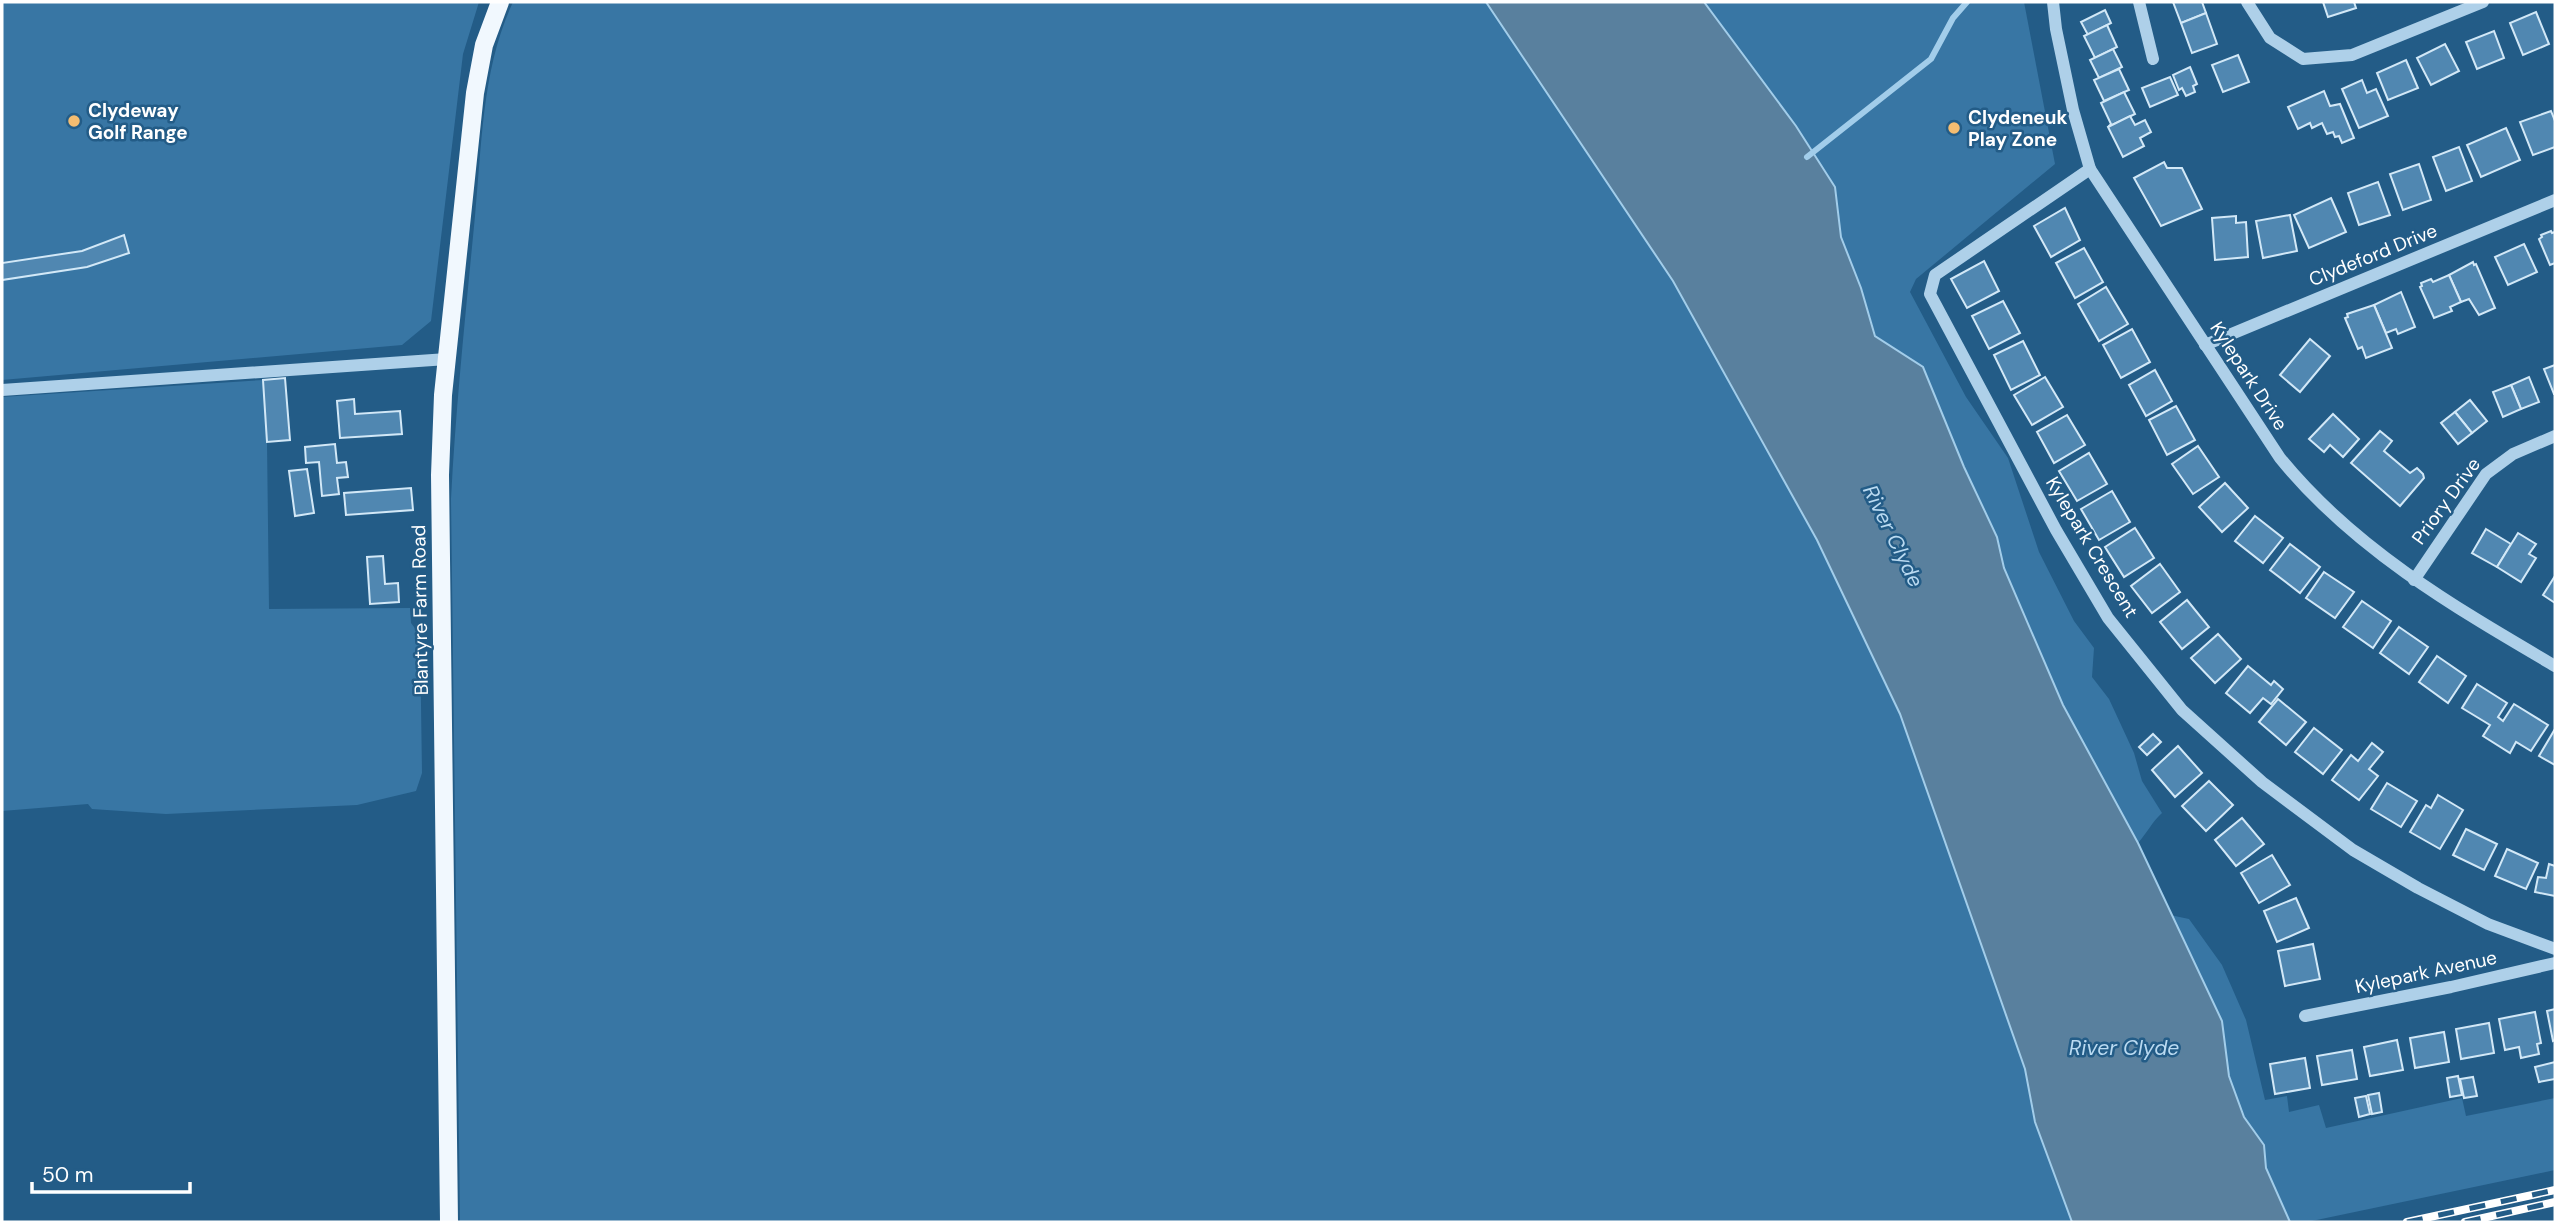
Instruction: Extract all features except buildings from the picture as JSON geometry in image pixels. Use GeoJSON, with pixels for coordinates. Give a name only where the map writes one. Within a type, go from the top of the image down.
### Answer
{"type":"FeatureCollection","features":[{"type":"Feature","properties":{"kind":"main road","name":"Blantyre Farm Road"},"geometry":{"type":"LineString","coordinates":[[449,1222],[440,544],[441,426],[475,93],[486,38],[500,2]]}},
{"type":"Feature","properties":{"kind":"street"},"geometry":{"type":"LineString","coordinates":[[2139,2],[2144,13],[2152,59]]}},
{"type":"Feature","properties":{"kind":"street"},"geometry":{"type":"LineString","coordinates":[[2247,2],[2270,38],[2303,59],[2352,55],[2483,2]]}},
{"type":"Feature","properties":{"kind":"street","name":"Kylepark Drive"},"geometry":{"type":"LineString","coordinates":[[2057,3],[2056,29],[2073,110],[2090,169],[2237,396],[2295,476],[2313,496],[2355,533],[2414,580],[2555,666]]}},
{"type":"Feature","properties":{"kind":"street","name":"Kylepark Crescent"},"geometry":{"type":"LineString","coordinates":[[2090,169],[1935,275],[1930,294],[2056,530],[2108,618],[2182,710],[2262,782],[2353,850],[2488,924],[2555,949]]}},
{"type":"Feature","properties":{"kind":"street","name":"Clydeford Drive"},"geometry":{"type":"LineString","coordinates":[[2205,345],[2555,200]]}},
{"type":"Feature","properties":{"kind":"street"},"geometry":{"type":"LineString","coordinates":[[2,390],[447,359]]}},
{"type":"Feature","properties":{"kind":"street","name":"Priory Drive"},"geometry":{"type":"LineString","coordinates":[[2414,580],[2486,474],[2513,454],[2555,436]]}},
{"type":"Feature","properties":{"kind":"street","name":"Kylepark Avenue"},"geometry":{"type":"LineString","coordinates":[[2305,1016],[2451,988],[2555,964]]}},
{"type":"Feature","properties":{"kind":"shaded area"},"geometry":{"type":"Polygon","coordinates":[[[2,2],[479,2],[463,54],[431,321],[402,345],[2,380],[2,2]]]}},
{"type":"Feature","properties":{"kind":"shaded area"},"geometry":{"type":"Polygon","coordinates":[[[513,2],[1486,2],[1673,281],[1817,540],[1900,714],[2025,1069],[2035,1122],[2072,1222],[460,1222],[451,499],[458,392],[485,107],[495,53],[513,2]]]}},
{"type":"Feature","properties":{"kind":"shaded area"},"geometry":{"type":"Polygon","coordinates":[[[1704,2],[2024,2],[2055,164],[1916,279],[1910,292],[1966,397],[2008,458],[2039,552],[2074,621],[2094,648],[2092,677],[2109,699],[2134,753],[2142,781],[2162,813],[2138,843],[2063,705],[2004,568],[1997,537],[1964,467],[1923,367],[1876,336],[1841,237],[1835,187],[1796,126],[1704,2]]]}},
{"type":"Feature","properties":{"kind":"shaded area"},"geometry":{"type":"Polygon","coordinates":[[[263,380],[267,442],[269,609],[410,608],[411,623],[420,635],[422,773],[416,791],[357,805],[166,814],[92,809],[88,804],[2,811],[2,397],[263,380]]]}},
{"type":"Feature","properties":{"kind":"shaded area"},"geometry":{"type":"Polygon","coordinates":[[[2170,915],[2189,919],[2222,965],[2246,1020],[2265,1100],[2287,1096],[2289,1112],[2319,1105],[2326,1128],[2462,1098],[2466,1116],[2555,1098],[2555,1170],[2307,1222],[2290,1222],[2266,1168],[2264,1145],[2244,1117],[2229,1076],[2222,1021],[2170,915]]]}},
{"type":"Feature","properties":{"kind":"water","name":"River Clyde"},"geometry":{"type":"Polygon","coordinates":[[[1486,2],[1704,2],[1796,126],[1835,187],[1841,237],[1861,288],[1875,336],[1923,367],[1964,467],[1997,537],[2004,568],[2063,705],[2138,843],[2222,1021],[2229,1076],[2244,1117],[2264,1145],[2266,1168],[2290,1222],[2072,1222],[2035,1122],[2025,1069],[1900,714],[1817,540],[1673,281],[1486,2]]]}},
{"type":"Feature","properties":{"kind":"waterway"},"geometry":{"type":"LineString","coordinates":[[1807,157],[1931,59],[1953,18],[1967,2]]}},
{"type":"Feature","properties":{"kind":"railway"},"geometry":{"type":"LineString","coordinates":[[2407,1222],[2555,1190]]}},
{"type":"Feature","properties":{"kind":"railway"},"geometry":{"type":"LineString","coordinates":[[2465,1222],[2555,1202]]}},
{"type":"Feature","properties":{"kind":"place","name":"Clydeway Golf Range"},"geometry":{"type":"Point","coordinates":[74,121]}},
{"type":"Feature","properties":{"kind":"place","name":"Clydeneuk Play Zone"},"geometry":{"type":"Point","coordinates":[1954,128]}}]}
